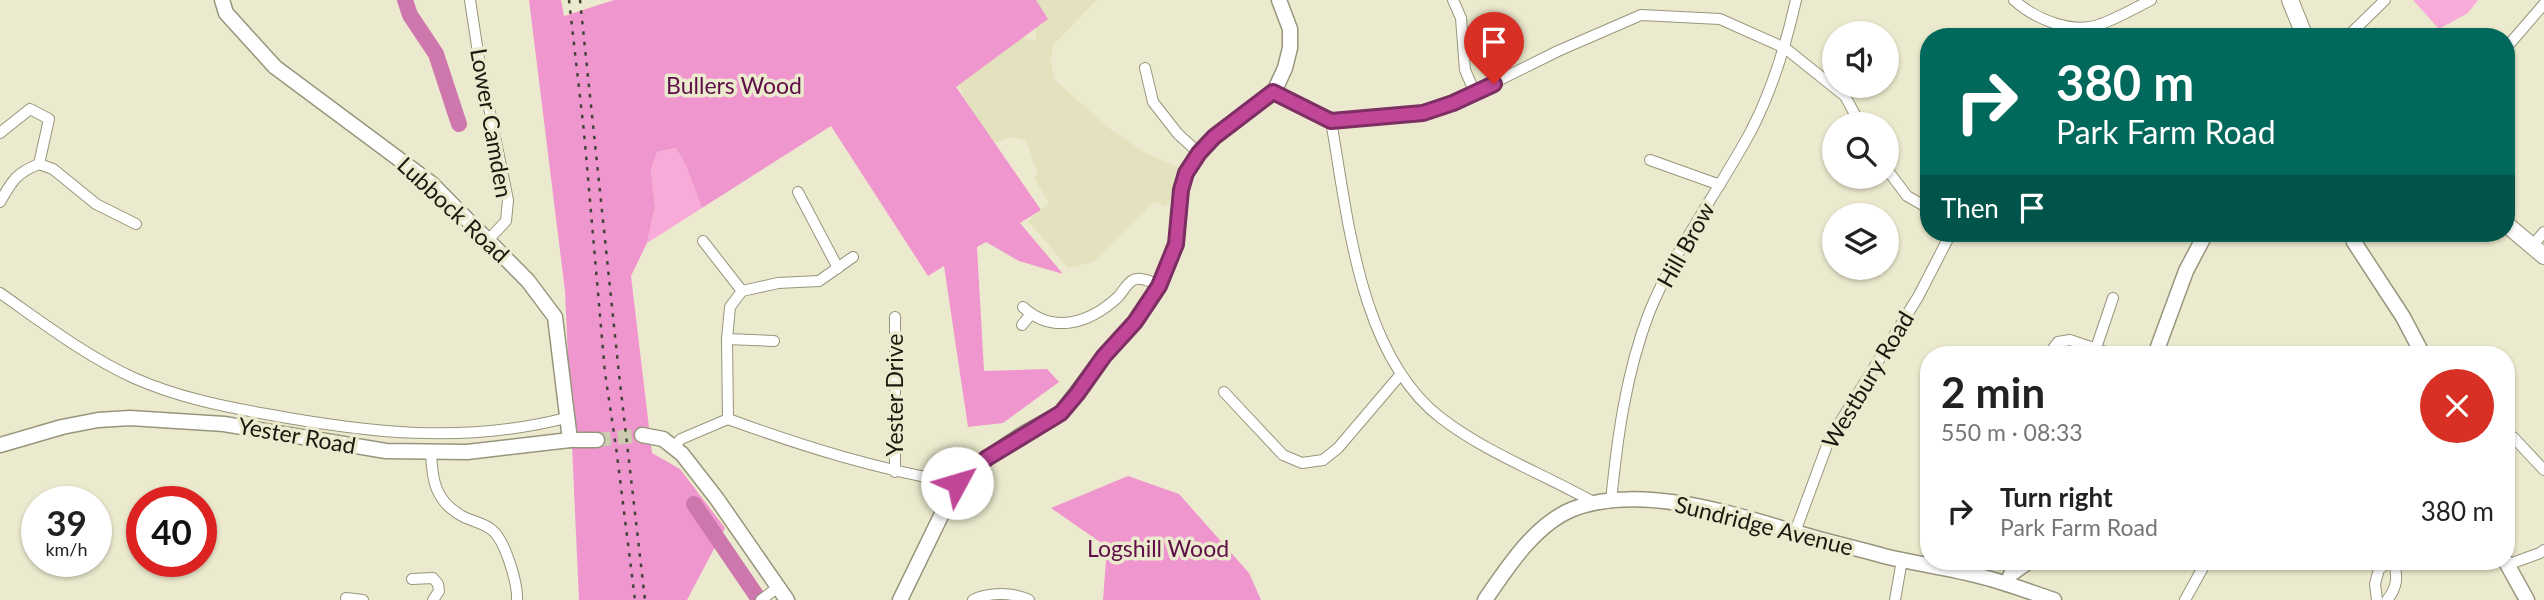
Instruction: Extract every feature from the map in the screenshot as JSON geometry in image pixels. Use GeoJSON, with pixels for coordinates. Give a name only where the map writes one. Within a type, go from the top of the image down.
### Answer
{"type":"FeatureCollection","features":[{"type":"Feature","properties":{"kind":"main road"},"geometry":{"type":"LineString","coordinates":[[2290,0],[2301,28]]}},
{"type":"Feature","properties":{"kind":"main road"},"geometry":{"type":"LineString","coordinates":[[2515,232],[2538,251]]}},
{"type":"Feature","properties":{"kind":"street","name":"Lubbock Road"},"geometry":{"type":"LineString","coordinates":[[222,0],[226,13],[275,67],[431,183],[528,281],[555,317],[570,440]]}},
{"type":"Feature","properties":{"kind":"street","name":"Lower Camden"},"geometry":{"type":"LineString","coordinates":[[470,0],[479,59],[508,200],[506,221],[489,239]]}},
{"type":"Feature","properties":{"kind":"street"},"geometry":{"type":"LineString","coordinates":[[900,600],[957,483],[987,458],[1061,413],[1104,356],[1135,322],[1159,286],[1176,244],[1181,190],[1186,173],[1214,137],[1273,92],[1285,68],[1291,40],[1279,0]]}},
{"type":"Feature","properties":{"kind":"street"},"geometry":{"type":"LineString","coordinates":[[1453,0],[1461,18],[1465,70],[1475,93]]}},
{"type":"Feature","properties":{"kind":"street","name":"Hill Brow"},"geometry":{"type":"LineString","coordinates":[[1611,502],[1625,402],[1649,314],[1667,276],[1752,129],[1785,48],[1796,0]]}},
{"type":"Feature","properties":{"kind":"street"},"geometry":{"type":"LineString","coordinates":[[2014,0],[2045,20],[2088,27],[2101,24],[2151,0]]}},
{"type":"Feature","properties":{"kind":"street"},"geometry":{"type":"LineString","coordinates":[[2356,28],[2385,0]]}},
{"type":"Feature","properties":{"kind":"street"},"geometry":{"type":"LineString","coordinates":[[2515,37],[2544,4]]}},
{"type":"Feature","properties":{"kind":"street"},"geometry":{"type":"LineString","coordinates":[[1273,92],[1331,121],[1423,113],[1475,93],[1558,51],[1641,15],[1720,19],[1785,48],[1845,96],[1854,112]]}},
{"type":"Feature","properties":{"kind":"street"},"geometry":{"type":"LineString","coordinates":[[1146,68],[1153,102],[1178,134],[1199,153]]}},
{"type":"Feature","properties":{"kind":"street"},"geometry":{"type":"LineString","coordinates":[[0,133],[30,109],[49,119],[39,164]]}},
{"type":"Feature","properties":{"kind":"street"},"geometry":{"type":"LineString","coordinates":[[1331,121],[1361,280],[1377,327],[1401,374],[1420,398],[1465,435],[1595,503]]}},
{"type":"Feature","properties":{"kind":"street"},"geometry":{"type":"LineString","coordinates":[[1650,160],[1720,185]]}},
{"type":"Feature","properties":{"kind":"street"},"geometry":{"type":"LineString","coordinates":[[0,202],[15,177],[39,164],[53,169],[96,204],[136,224]]}},
{"type":"Feature","properties":{"kind":"street"},"geometry":{"type":"LineString","coordinates":[[1899,185],[1907,196],[1920,203]]}},
{"type":"Feature","properties":{"kind":"street"},"geometry":{"type":"LineString","coordinates":[[798,192],[838,268]]}},
{"type":"Feature","properties":{"kind":"street"},"geometry":{"type":"LineString","coordinates":[[2538,251],[2544,233]]}},
{"type":"Feature","properties":{"kind":"street"},"geometry":{"type":"LineString","coordinates":[[703,241],[742,291]]}},
{"type":"Feature","properties":{"kind":"street","name":"Westbury Road"},"geometry":{"type":"LineString","coordinates":[[1796,532],[1829,440],[1918,297],[1946,242]]}},
{"type":"Feature","properties":{"kind":"street"},"geometry":{"type":"LineString","coordinates":[[2158,346],[2200,242]]}},
{"type":"Feature","properties":{"kind":"street"},"geometry":{"type":"LineString","coordinates":[[2354,242],[2403,317],[2418,346]]}},
{"type":"Feature","properties":{"kind":"street"},"geometry":{"type":"LineString","coordinates":[[728,419],[727,339],[730,307],[742,291],[778,283],[819,281],[853,257]]}},
{"type":"Feature","properties":{"kind":"street"},"geometry":{"type":"LineString","coordinates":[[1022,325],[1027,310],[1048,323],[1069,323],[1108,304],[1132,281],[1140,279],[1159,286]]}},
{"type":"Feature","properties":{"kind":"street"},"geometry":{"type":"LineString","coordinates":[[0,293],[80,348],[134,377],[190,400],[376,431],[506,431],[566,418]]}},
{"type":"Feature","properties":{"kind":"street"},"geometry":{"type":"LineString","coordinates":[[2097,346],[2113,298]]}},
{"type":"Feature","properties":{"kind":"street","name":"Yester Drive"},"geometry":{"type":"LineString","coordinates":[[895,317],[895,472]]}},
{"type":"Feature","properties":{"kind":"street"},"geometry":{"type":"LineString","coordinates":[[727,339],[774,341]]}},
{"type":"Feature","properties":{"kind":"street"},"geometry":{"type":"LineString","coordinates":[[2055,346],[2058,342],[2070,340],[2090,346]]}},
{"type":"Feature","properties":{"kind":"street"},"geometry":{"type":"LineString","coordinates":[[1224,392],[1283,455],[1302,463],[1323,460],[1338,448],[1401,374]]}},
{"type":"Feature","properties":{"kind":"street","name":"Yester Road"},"geometry":{"type":"LineString","coordinates":[[0,445],[62,426],[130,418],[224,424],[386,450],[467,452],[570,440],[597,440]]}},
{"type":"Feature","properties":{"kind":"street"},"geometry":{"type":"LineString","coordinates":[[674,446],[681,439],[728,419],[815,450],[895,472],[957,483]]}},
{"type":"Feature","properties":{"kind":"street"},"geometry":{"type":"LineString","coordinates":[[642,435],[663,439],[674,446],[717,499],[782,594],[761,600]]}},
{"type":"Feature","properties":{"kind":"street"},"geometry":{"type":"LineString","coordinates":[[2515,439],[2544,470]]}},
{"type":"Feature","properties":{"kind":"street"},"geometry":{"type":"LineString","coordinates":[[431,452],[432,480],[443,502],[460,515],[492,530],[504,547],[517,600]]}},
{"type":"Feature","properties":{"kind":"street"},"geometry":{"type":"LineString","coordinates":[[1570,510],[1572,490]]}},
{"type":"Feature","properties":{"kind":"street","name":"Sundridge Avenue"},"geometry":{"type":"LineString","coordinates":[[1485,600],[1538,533],[1570,510],[1595,503],[1667,501],[1703,507],[1920,564]]}},
{"type":"Feature","properties":{"kind":"street"},"geometry":{"type":"LineString","coordinates":[[2515,561],[2544,550]]}},
{"type":"Feature","properties":{"kind":"street"},"geometry":{"type":"LineString","coordinates":[[1895,600],[1902,561]]}},
{"type":"Feature","properties":{"kind":"street","name":"Sundridge Avenue"},"geometry":{"type":"LineString","coordinates":[[1949,570],[1980,576],[2054,600]]}},
{"type":"Feature","properties":{"kind":"street"},"geometry":{"type":"LineString","coordinates":[[2007,584],[2011,574],[2017,570]]}},
{"type":"Feature","properties":{"kind":"street"},"geometry":{"type":"LineString","coordinates":[[2185,600],[2202,570]]}},
{"type":"Feature","properties":{"kind":"street"},"geometry":{"type":"LineString","coordinates":[[2377,600],[2375,584],[2379,570]]}},
{"type":"Feature","properties":{"kind":"street"},"geometry":{"type":"LineString","coordinates":[[2386,600],[2393,593],[2398,575],[2396,570]]}},
{"type":"Feature","properties":{"kind":"street"},"geometry":{"type":"LineString","coordinates":[[2511,570],[2528,600]]}},
{"type":"Feature","properties":{"kind":"street"},"geometry":{"type":"LineString","coordinates":[[412,579],[433,578],[439,591],[433,600]]}},
{"type":"Feature","properties":{"kind":"street"},"geometry":{"type":"LineString","coordinates":[[973,600],[1004,595],[1029,600]]}},
{"type":"Feature","properties":{"kind":"street"},"geometry":{"type":"LineString","coordinates":[[346,598],[363,600]]}},
{"type":"Feature","properties":{"kind":"shaded area"},"geometry":{"type":"Polygon","coordinates":[[[1017,0],[1097,0],[1054,44],[1050,60],[1055,80],[1109,128],[1142,151],[1180,168],[1173,181],[1177,183],[1173,198],[1164,207],[1159,202],[1153,203],[1093,262],[1068,268],[1028,221],[1049,203],[1034,178],[1038,174],[1026,141],[1012,137],[981,147],[953,67],[1019,36],[1037,41],[1035,28],[1017,0]]]}},
{"type":"Feature","properties":{"kind":"shaded area"},"geometry":{"type":"Polygon","coordinates":[[[2413,0],[2478,0],[2468,13],[2438,28],[2413,0]]]}},
{"type":"Feature","properties":{"kind":"shaded area"},"geometry":{"type":"Polygon","coordinates":[[[676,148],[702,208],[647,243],[655,207],[651,170],[657,152],[676,148]]]}},
{"type":"Feature","properties":{"kind":"green space","name":"Bullers Wood"},"geometry":{"type":"Polygon","coordinates":[[[529,0],[561,0],[564,16],[614,0],[1036,0],[1048,19],[956,87],[1041,210],[1020,223],[1063,274],[1019,261],[986,242],[977,247],[984,371],[1047,369],[1059,382],[1003,423],[968,427],[944,266],[928,276],[831,126],[702,208],[676,148],[657,152],[651,170],[655,207],[647,243],[631,276],[652,453],[680,469],[725,528],[687,600],[579,600],[565,291],[529,0]]]}},
{"type":"Feature","properties":{"kind":"green space","name":"Logshill Wood"},"geometry":{"type":"Polygon","coordinates":[[[1128,476],[1179,494],[1249,573],[1261,600],[1103,600],[1107,547],[1051,508],[1128,476]]]}},
{"type":"Feature","properties":{"kind":"waterway"},"geometry":{"type":"LineString","coordinates":[[405,0],[410,15],[436,54],[459,124]]}},
{"type":"Feature","properties":{"kind":"waterway"},"geometry":{"type":"LineString","coordinates":[[694,504],[756,595]]}},
{"type":"Feature","properties":{"kind":"tunnel"},"geometry":{"type":"LineString","coordinates":[[597,440],[642,435]]}},
{"type":"Feature","properties":{"kind":"railway"},"geometry":{"type":"LineString","coordinates":[[569,0],[584,132],[605,373],[635,600]]}},
{"type":"Feature","properties":{"kind":"railway"},"geometry":{"type":"LineString","coordinates":[[580,0],[645,600]]}},
{"type":"Feature","properties":{"kind":"route"},"geometry":{"type":"LineString","coordinates":[[957,483],[987,458],[1061,413],[1077,394],[1104,356],[1135,322],[1159,286],[1176,244],[1181,190],[1186,173],[1214,137],[1273,92],[1331,121],[1423,113],[1494,84]]}}]}
